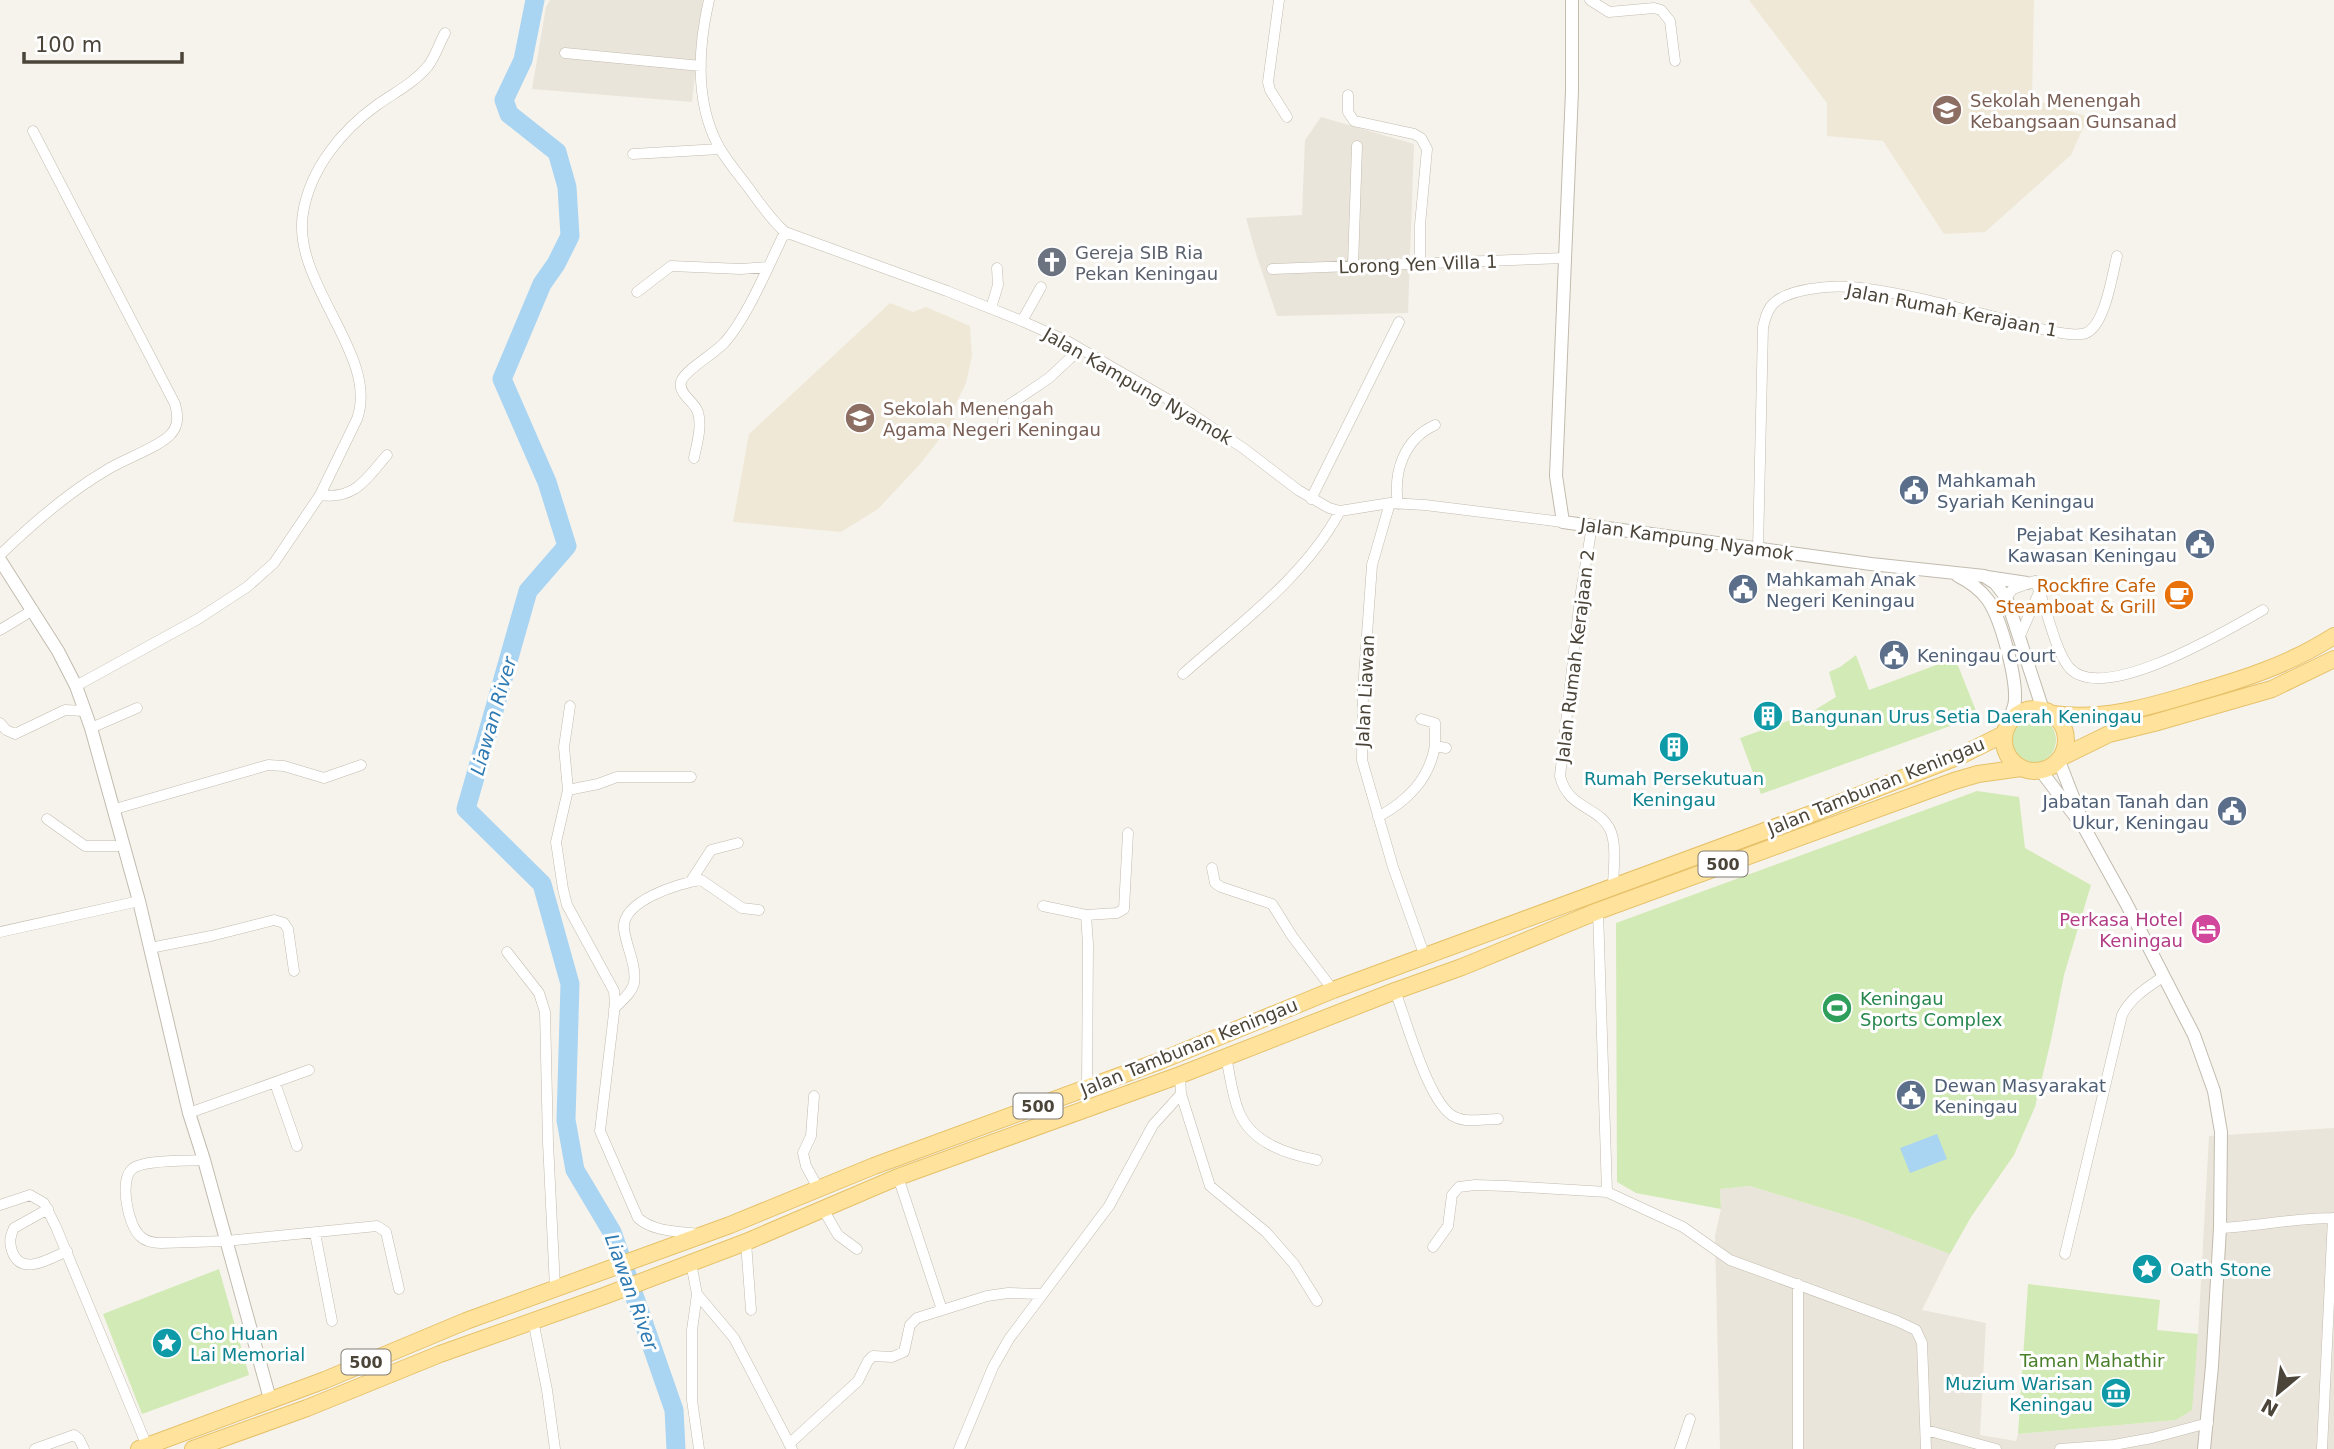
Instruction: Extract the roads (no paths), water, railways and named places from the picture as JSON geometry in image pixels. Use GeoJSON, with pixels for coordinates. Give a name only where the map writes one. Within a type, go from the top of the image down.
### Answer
{"type":"FeatureCollection","features":[{"type":"Feature","properties":{"kind":"main road","name":"500"},"geometry":{"type":"LineString","coordinates":[[2006,729],[2023,711],[2033,709],[2088,717],[2162,703],[2269,671],[2310,652],[2334,636]]}},
{"type":"Feature","properties":{"kind":"main road"},"geometry":{"type":"LineString","coordinates":[[2041,771],[2109,734],[2272,690],[2334,659]]}},
{"type":"Feature","properties":{"kind":"main road"},"geometry":{"type":"LineString","coordinates":[[2048,712],[2064,729],[2066,748],[2060,759]]}},
{"type":"Feature","properties":{"kind":"main road","name":"Jalan Tambunan Keningau"},"geometry":{"type":"LineString","coordinates":[[143,1448],[325,1380],[466,1321],[650,1255],[818,1188],[1212,1040],[1333,990],[1613,888],[1962,755],[2006,729]]}},
{"type":"Feature","properties":{"kind":"main road"},"geometry":{"type":"LineString","coordinates":[[2006,729],[2007,754],[2012,762],[2021,768]]}},
{"type":"Feature","properties":{"kind":"main road","name":"Jalan Tambunan Keningau"},"geometry":{"type":"LineString","coordinates":[[193,1449],[307,1408],[440,1354],[691,1264],[898,1177],[1180,1075],[1462,967],[1598,911],[1954,781],[1978,774],[2021,768]]}},
{"type":"Feature","properties":{"kind":"main road","name":"500"},"geometry":{"type":"LineString","coordinates":[[2021,768],[2041,771]]}},
{"type":"Feature","properties":{"kind":"main road"},"geometry":{"type":"LineString","coordinates":[[723,1227],[742,1231],[780,1218],[819,1210]]}},
{"type":"Feature","properties":{"kind":"street","name":"Jalan Kampung Nyamok"},"geometry":{"type":"LineString","coordinates":[[709,0],[702,38],[701,66],[706,114],[720,149],[770,217],[785,232],[991,308],[1080,349],[1211,426],[1311,499],[1340,511],[1394,504],[1464,509],[1758,549],[1984,576],[2034,585]]}},
{"type":"Feature","properties":{"kind":"street"},"geometry":{"type":"LineString","coordinates":[[1279,0],[1268,82],[1287,117]]}},
{"type":"Feature","properties":{"kind":"street"},"geometry":{"type":"LineString","coordinates":[[1563,522],[1556,476],[1572,91],[1572,0]]}},
{"type":"Feature","properties":{"kind":"street"},"geometry":{"type":"LineString","coordinates":[[1590,0],[1609,12],[1654,8],[1661,10],[1670,21],[1675,61]]}},
{"type":"Feature","properties":{"kind":"street"},"geometry":{"type":"LineString","coordinates":[[76,686],[198,619],[247,587],[274,563],[320,495],[357,419],[361,391],[355,364],[319,290],[307,257],[303,242],[303,212],[316,176],[338,141],[370,111],[425,70],[445,33]]}},
{"type":"Feature","properties":{"kind":"street"},"geometry":{"type":"LineString","coordinates":[[565,53],[701,66]]}},
{"type":"Feature","properties":{"kind":"street"},"geometry":{"type":"LineString","coordinates":[[1348,95],[1348,112],[1354,121],[1414,134],[1421,138],[1427,149],[1420,225],[1420,264]]}},
{"type":"Feature","properties":{"kind":"street"},"geometry":{"type":"LineString","coordinates":[[33,131],[174,404],[178,417],[175,428],[168,437],[80,486],[39,517],[0,557],[76,686],[91,728],[139,901],[189,1113],[270,1399]]}},
{"type":"Feature","properties":{"kind":"street"},"geometry":{"type":"LineString","coordinates":[[1353,266],[1357,146]]}},
{"type":"Feature","properties":{"kind":"street"},"geometry":{"type":"LineString","coordinates":[[633,154],[720,149]]}},
{"type":"Feature","properties":{"kind":"street"},"geometry":{"type":"LineString","coordinates":[[694,458],[699,431],[697,410],[681,388],[681,381],[726,342],[736,328],[785,232]]}},
{"type":"Feature","properties":{"kind":"street","name":"Jalan Rumah Kerajaan 1"},"geometry":{"type":"LineString","coordinates":[[1758,549],[1763,327],[1773,304],[1786,296],[1816,288],[1850,287],[2079,334],[2088,332],[2100,320],[2117,256]]}},
{"type":"Feature","properties":{"kind":"street","name":"Lorong Yen Villa 1"},"geometry":{"type":"LineString","coordinates":[[1272,269],[1565,258]]}},
{"type":"Feature","properties":{"kind":"street"},"geometry":{"type":"LineString","coordinates":[[637,292],[671,266],[741,269],[768,267]]}},
{"type":"Feature","properties":{"kind":"street"},"geometry":{"type":"LineString","coordinates":[[991,308],[998,285],[997,268]]}},
{"type":"Feature","properties":{"kind":"street"},"geometry":{"type":"LineString","coordinates":[[1022,321],[1041,287]]}},
{"type":"Feature","properties":{"kind":"street"},"geometry":{"type":"LineString","coordinates":[[1311,499],[1399,323]]}},
{"type":"Feature","properties":{"kind":"street"},"geometry":{"type":"LineString","coordinates":[[1002,433],[1004,412],[1009,405],[1049,378],[1080,349]]}},
{"type":"Feature","properties":{"kind":"street","name":"Jalan Liawan"},"geometry":{"type":"LineString","coordinates":[[1425,957],[1365,776],[1361,738],[1371,565],[1394,504],[1397,472],[1416,437],[1435,425]]}},
{"type":"Feature","properties":{"kind":"street"},"geometry":{"type":"LineString","coordinates":[[320,495],[340,496],[355,490],[387,455]]}},
{"type":"Feature","properties":{"kind":"street"},"geometry":{"type":"LineString","coordinates":[[1183,674],[1296,573],[1321,543],[1340,511]]}},
{"type":"Feature","properties":{"kind":"street","name":"Jalan Rumah Kerajaan 2"},"geometry":{"type":"LineString","coordinates":[[1592,526],[1580,598],[1560,776],[1567,794],[1595,813],[1609,829],[1613,841],[1613,888]]}},
{"type":"Feature","properties":{"kind":"street","name":"Jalan Kampung Nyamok"},"geometry":{"type":"LineString","coordinates":[[1951,573],[1975,586],[1989,600],[2005,642],[2015,684],[2014,706],[2006,729]]}},
{"type":"Feature","properties":{"kind":"street"},"geometry":{"type":"LineString","coordinates":[[1984,576],[1995,583],[2006,597],[2018,639],[2048,712]]}},
{"type":"Feature","properties":{"kind":"street"},"geometry":{"type":"LineString","coordinates":[[1994,612],[2013,589],[2034,585]]}},
{"type":"Feature","properties":{"kind":"street"},"geometry":{"type":"LineString","coordinates":[[2034,585],[2068,667],[2093,680],[2132,672],[2178,655],[2263,610]]}},
{"type":"Feature","properties":{"kind":"street"},"geometry":{"type":"LineString","coordinates":[[2018,639],[2025,625],[2034,585]]}},
{"type":"Feature","properties":{"kind":"street"},"geometry":{"type":"LineString","coordinates":[[0,630],[33,610]]}},
{"type":"Feature","properties":{"kind":"street"},"geometry":{"type":"LineString","coordinates":[[2025,625],[2038,617],[2052,623]]}},
{"type":"Feature","properties":{"kind":"street"},"geometry":{"type":"LineString","coordinates":[[570,706],[564,747],[568,790],[556,842],[562,889],[567,905],[614,991],[600,1131],[638,1218],[653,1228],[702,1235]]}},
{"type":"Feature","properties":{"kind":"street"},"geometry":{"type":"LineString","coordinates":[[91,728],[137,708]]}},
{"type":"Feature","properties":{"kind":"street"},"geometry":{"type":"LineString","coordinates":[[0,723],[15,734],[65,710],[85,711]]}},
{"type":"Feature","properties":{"kind":"street"},"geometry":{"type":"LineString","coordinates":[[1378,817],[1399,805],[1419,785],[1440,747],[1435,723],[1421,719]]}},
{"type":"Feature","properties":{"kind":"street"},"geometry":{"type":"LineString","coordinates":[[2060,759],[2085,829],[2194,1035],[2219,1112],[2220,1228],[2208,1423],[2204,1449]]}},
{"type":"Feature","properties":{"kind":"street"},"geometry":{"type":"LineString","coordinates":[[115,809],[268,765],[285,766],[324,778],[361,765]]}},
{"type":"Feature","properties":{"kind":"street"},"geometry":{"type":"LineString","coordinates":[[2041,771],[2085,829]]}},
{"type":"Feature","properties":{"kind":"street"},"geometry":{"type":"LineString","coordinates":[[568,790],[617,777],[691,776]]}},
{"type":"Feature","properties":{"kind":"street"},"geometry":{"type":"LineString","coordinates":[[47,819],[85,846],[124,846]]}},
{"type":"Feature","properties":{"kind":"street"},"geometry":{"type":"LineString","coordinates":[[1043,906],[1086,915],[1117,913],[1124,909],[1128,833]]}},
{"type":"Feature","properties":{"kind":"street"},"geometry":{"type":"LineString","coordinates":[[691,881],[711,850],[738,843]]}},
{"type":"Feature","properties":{"kind":"street"},"geometry":{"type":"LineString","coordinates":[[1212,869],[1215,883],[1221,887],[1272,904],[1292,936],[1333,990]]}},
{"type":"Feature","properties":{"kind":"street"},"geometry":{"type":"LineString","coordinates":[[614,1009],[627,996],[634,983],[624,927],[626,915],[637,903],[691,881],[701,880],[742,908],[759,910]]}},
{"type":"Feature","properties":{"kind":"street"},"geometry":{"type":"LineString","coordinates":[[0,932],[139,901]]}},
{"type":"Feature","properties":{"kind":"street"},"geometry":{"type":"LineString","coordinates":[[1598,911],[1607,1192]]}},
{"type":"Feature","properties":{"kind":"street"},"geometry":{"type":"LineString","coordinates":[[1086,915],[1087,1088]]}},
{"type":"Feature","properties":{"kind":"street"},"geometry":{"type":"LineString","coordinates":[[150,948],[279,921],[285,923],[288,929],[294,971]]}},
{"type":"Feature","properties":{"kind":"street"},"geometry":{"type":"LineString","coordinates":[[507,952],[539,993],[545,1012],[555,1288]]}},
{"type":"Feature","properties":{"kind":"street"},"geometry":{"type":"LineString","coordinates":[[2065,1254],[2116,1039],[2127,1005],[2135,996],[2164,976]]}},
{"type":"Feature","properties":{"kind":"street"},"geometry":{"type":"LineString","coordinates":[[1395,991],[1430,1087],[1439,1104],[1447,1113],[1458,1118],[1498,1119]]}},
{"type":"Feature","properties":{"kind":"street"},"geometry":{"type":"LineString","coordinates":[[1226,1057],[1239,1112],[1246,1123],[1276,1149],[1317,1160]]}},
{"type":"Feature","properties":{"kind":"street"},"geometry":{"type":"LineString","coordinates":[[189,1113],[309,1070]]}},
{"type":"Feature","properties":{"kind":"street"},"geometry":{"type":"LineString","coordinates":[[1180,1075],[1181,1094],[1210,1186],[1266,1232],[1294,1264],[1317,1301]]}},
{"type":"Feature","properties":{"kind":"street"},"geometry":{"type":"LineString","coordinates":[[275,1083],[297,1146]]}},
{"type":"Feature","properties":{"kind":"street"},"geometry":{"type":"LineString","coordinates":[[960,1449],[999,1356],[1041,1294],[1109,1206],[1153,1125],[1181,1094]]}},
{"type":"Feature","properties":{"kind":"street"},"geometry":{"type":"LineString","coordinates":[[814,1096],[811,1136],[803,1153],[806,1166],[818,1188]]}},
{"type":"Feature","properties":{"kind":"street"},"geometry":{"type":"LineString","coordinates":[[204,1160],[144,1164],[133,1168],[127,1183],[129,1217],[139,1236],[150,1242],[226,1241],[382,1227],[388,1238],[399,1289]]}},
{"type":"Feature","properties":{"kind":"street"},"geometry":{"type":"LineString","coordinates":[[898,1177],[942,1310]]}},
{"type":"Feature","properties":{"kind":"street"},"geometry":{"type":"LineString","coordinates":[[1433,1247],[1448,1226],[1452,1195],[1458,1186],[1507,1185],[1607,1192],[1683,1227],[1730,1259],[1897,1321],[1919,1333],[1922,1343],[1926,1449]]}},
{"type":"Feature","properties":{"kind":"street"},"geometry":{"type":"LineString","coordinates":[[0,1205],[30,1195],[40,1199],[48,1209],[67,1251],[143,1448]]}},
{"type":"Feature","properties":{"kind":"street"},"geometry":{"type":"LineString","coordinates":[[48,1209],[14,1228],[10,1242],[15,1257],[26,1265],[34,1265],[67,1251]]}},
{"type":"Feature","properties":{"kind":"street"},"geometry":{"type":"LineString","coordinates":[[819,1210],[838,1235],[857,1249]]}},
{"type":"Feature","properties":{"kind":"street"},"geometry":{"type":"LineString","coordinates":[[2220,1228],[2333,1218],[2322,1449]]}},
{"type":"Feature","properties":{"kind":"street"},"geometry":{"type":"LineString","coordinates":[[315,1233],[332,1321]]}},
{"type":"Feature","properties":{"kind":"street"},"geometry":{"type":"LineString","coordinates":[[746,1242],[751,1310]]}},
{"type":"Feature","properties":{"kind":"street"},"geometry":{"type":"LineString","coordinates":[[691,1264],[697,1294],[692,1329],[692,1400],[699,1449]]}},
{"type":"Feature","properties":{"kind":"street"},"geometry":{"type":"LineString","coordinates":[[1798,1284],[1798,1449]]}},
{"type":"Feature","properties":{"kind":"street"},"geometry":{"type":"LineString","coordinates":[[697,1294],[734,1338],[791,1446],[858,1381],[873,1356],[892,1357],[905,1352],[912,1321],[987,1296],[1008,1293],[1041,1294]]}},
{"type":"Feature","properties":{"kind":"street"},"geometry":{"type":"LineString","coordinates":[[533,1320],[555,1449]]}},
{"type":"Feature","properties":{"kind":"street"},"geometry":{"type":"LineString","coordinates":[[1680,1449],[1690,1419]]}},
{"type":"Feature","properties":{"kind":"street"},"geometry":{"type":"LineString","coordinates":[[2060,1449],[2113,1445],[2208,1423]]}},
{"type":"Feature","properties":{"kind":"street"},"geometry":{"type":"LineString","coordinates":[[1926,1430],[1996,1449]]}},
{"type":"Feature","properties":{"kind":"street"},"geometry":{"type":"LineString","coordinates":[[35,1449],[74,1435],[84,1449]]}},
{"type":"Feature","properties":{"kind":"water"},"geometry":{"type":"Polygon","coordinates":[[[1937,1134],[1947,1159],[1910,1173],[1900,1148],[1937,1134]]]}},
{"type":"Feature","properties":{"kind":"waterway","name":"Liawan River"},"geometry":{"type":"LineString","coordinates":[[535,0],[523,60],[504,100],[509,114],[557,152],[567,187],[570,236],[542,284],[502,379],[547,482],[567,546],[528,591],[466,809],[542,884],[570,984],[566,1120],[575,1170],[612,1232],[674,1410],[676,1449]]}},
{"type":"Feature","properties":{"kind":"place","name":"Sekolah Menengah Kebangsaan Gunsanad"},"geometry":{"type":"Point","coordinates":[1947,110]}},
{"type":"Feature","properties":{"kind":"place","name":"Gereja SIB Ria Pekan Keningau"},"geometry":{"type":"Point","coordinates":[1052,262]}},
{"type":"Feature","properties":{"kind":"place","name":"Sekolah Menengah Agama Negeri Keningau"},"geometry":{"type":"Point","coordinates":[860,418]}},
{"type":"Feature","properties":{"kind":"place","name":"Mahkamah Syariah Keningau"},"geometry":{"type":"Point","coordinates":[1914,490]}},
{"type":"Feature","properties":{"kind":"place","name":"Pejabat Kesihatan Kawasan Keningau"},"geometry":{"type":"Point","coordinates":[2200,544]}},
{"type":"Feature","properties":{"kind":"place","name":"Mahkamah Anak Negeri Keningau"},"geometry":{"type":"Point","coordinates":[1743,589]}},
{"type":"Feature","properties":{"kind":"place","name":"Rockfire Cafe Steamboat & Grill"},"geometry":{"type":"Point","coordinates":[2179,595]}},
{"type":"Feature","properties":{"kind":"place","name":"Keningau Court"},"geometry":{"type":"Point","coordinates":[1894,655]}},
{"type":"Feature","properties":{"kind":"place","name":"Bangunan Urus Setia Daerah Keningau"},"geometry":{"type":"Point","coordinates":[1768,716]}},
{"type":"Feature","properties":{"kind":"place","name":"Rumah Persekutuan Keningau"},"geometry":{"type":"Point","coordinates":[1674,747]}},
{"type":"Feature","properties":{"kind":"place","name":"Jabatan Tanah dan Ukur, Keningau"},"geometry":{"type":"Point","coordinates":[2232,811]}},
{"type":"Feature","properties":{"kind":"place","name":"Perkasa Hotel Keningau"},"geometry":{"type":"Point","coordinates":[2206,929]}},
{"type":"Feature","properties":{"kind":"place","name":"Keningau Sports Complex"},"geometry":{"type":"Point","coordinates":[1837,1008]}},
{"type":"Feature","properties":{"kind":"place","name":"Dewan Masyarakat Keningau"},"geometry":{"type":"Point","coordinates":[1911,1095]}},
{"type":"Feature","properties":{"kind":"place","name":"Oath Stone"},"geometry":{"type":"Point","coordinates":[2147,1269]}},
{"type":"Feature","properties":{"kind":"place","name":"Cho Huan Lai Memorial"},"geometry":{"type":"Point","coordinates":[167,1343]}},
{"type":"Feature","properties":{"kind":"place","name":"Muzium Warisan Keningau"},"geometry":{"type":"Point","coordinates":[2116,1393]}},
{"type":"Feature","properties":{"kind":"park label","name":"Taman Mahathir"},"geometry":{"type":"Point","coordinates":[2092,1360]}}]}
